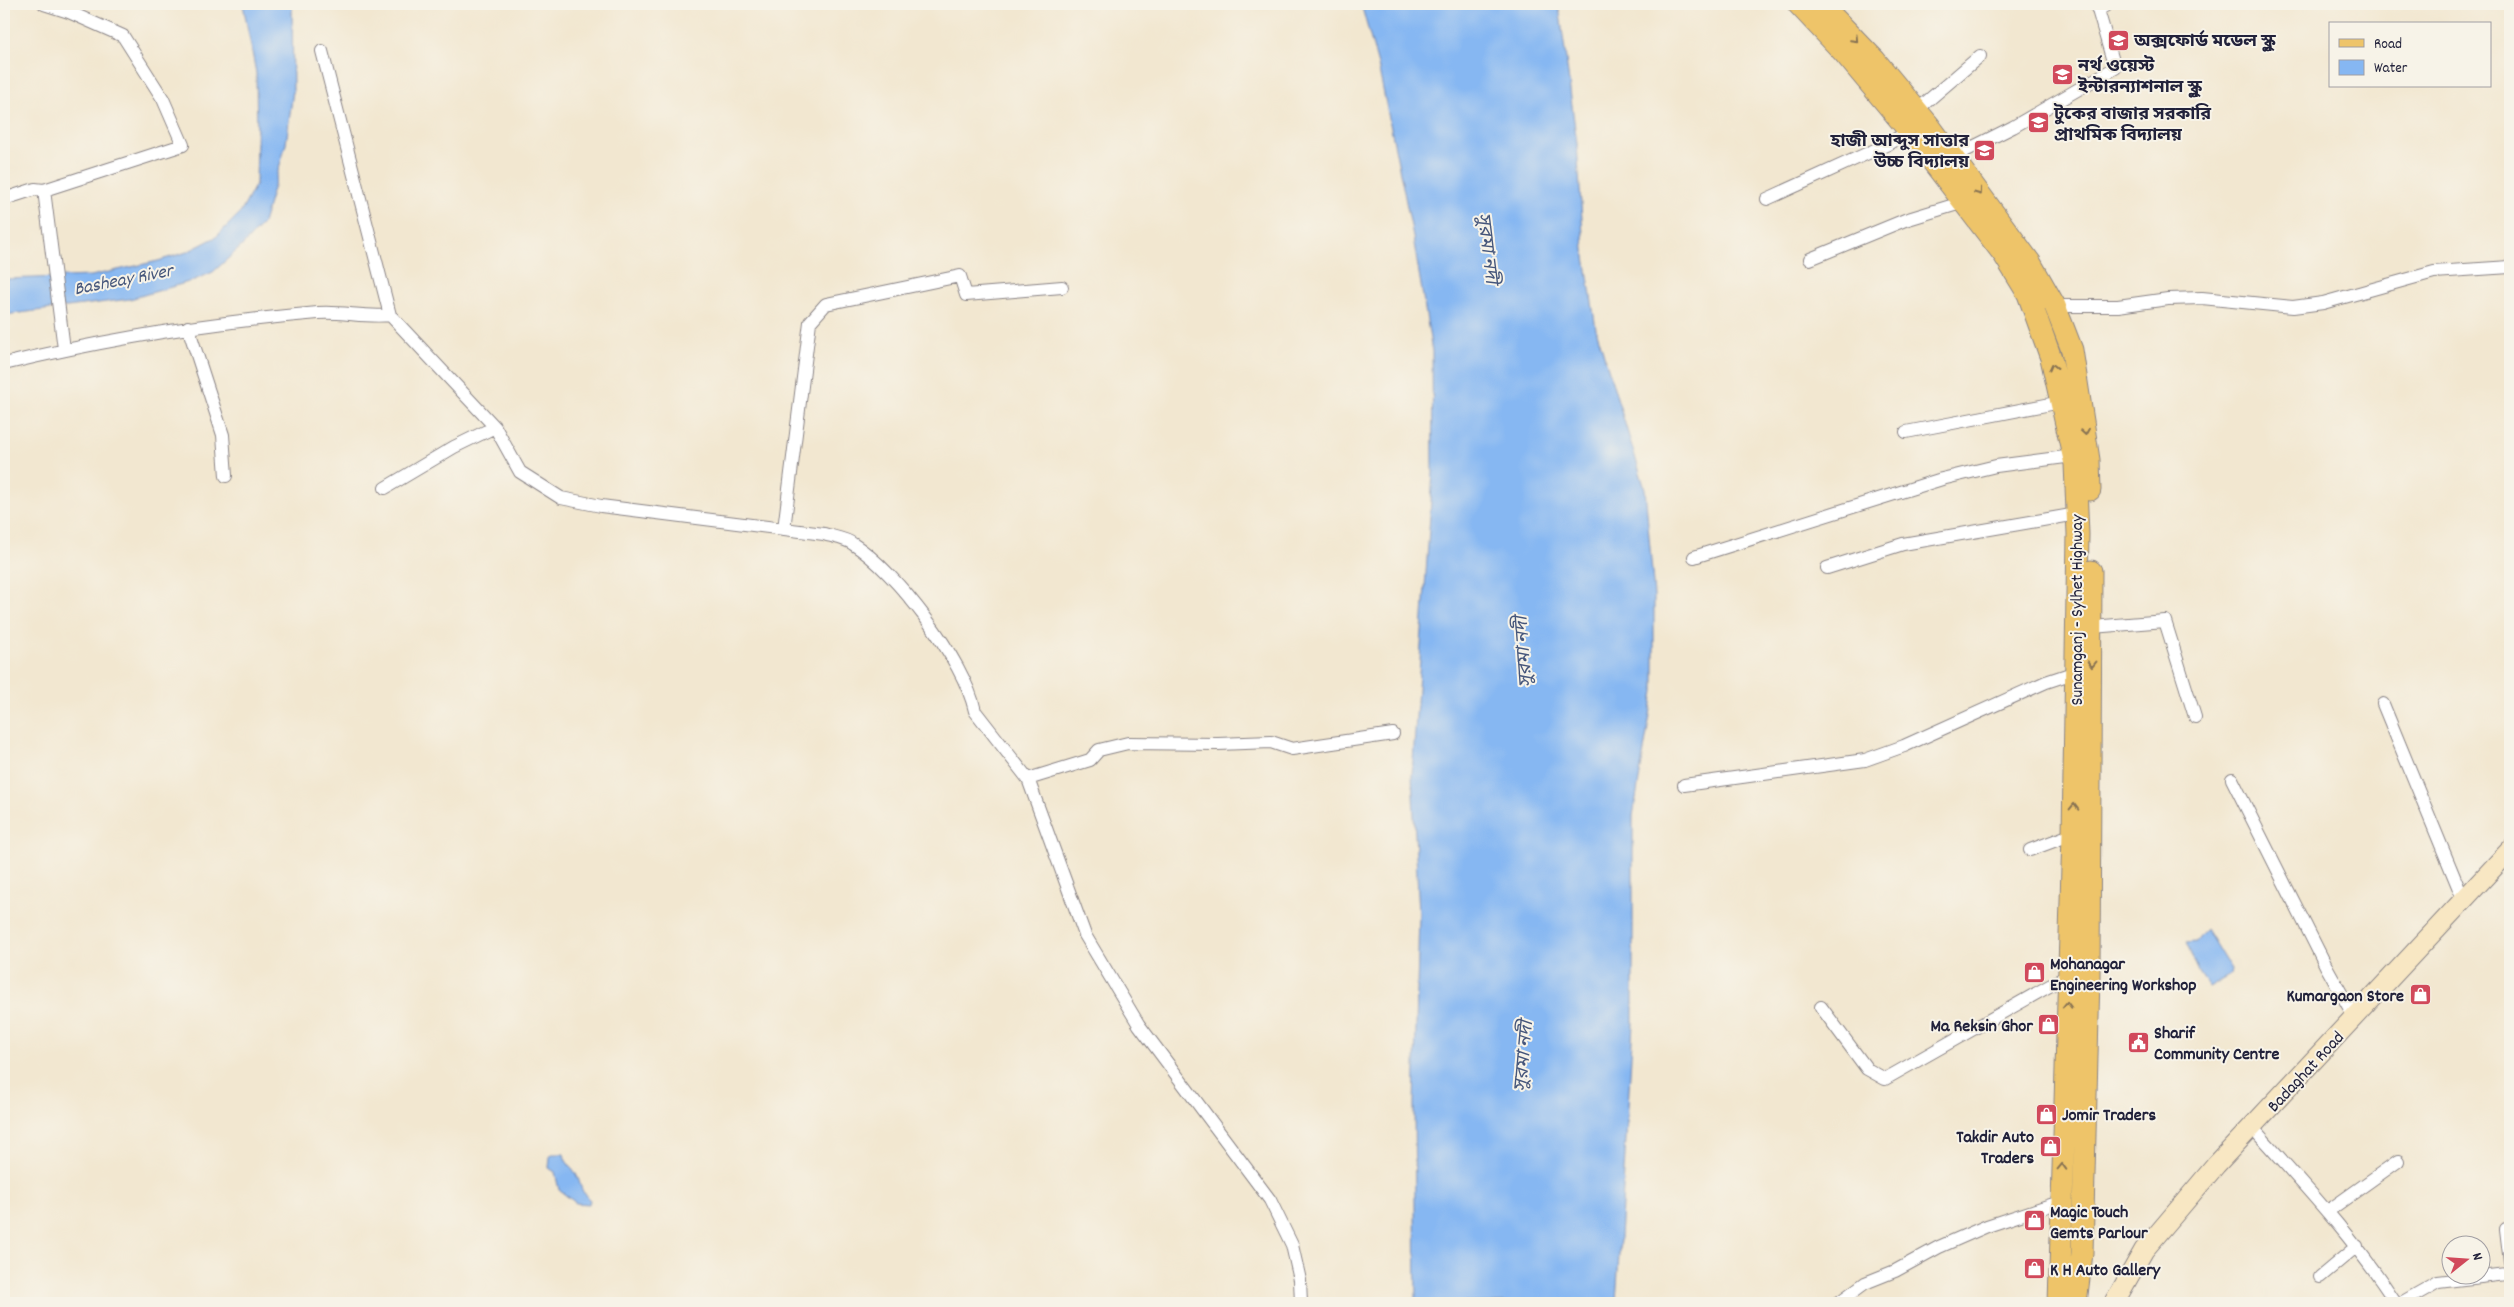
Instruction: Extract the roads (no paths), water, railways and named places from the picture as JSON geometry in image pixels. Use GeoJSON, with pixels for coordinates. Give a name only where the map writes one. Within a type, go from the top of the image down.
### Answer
{"type":"FeatureCollection","features":[{"type":"Feature","properties":{"kind":"main road","name":"Sunamganj - Sylhet Highway"},"geometry":{"type":"LineString","coordinates":[[1798,4],[1844,53],[1909,131],[2004,255],[2028,294],[2051,358],[2073,456],[2077,514],[2076,672],[2070,961],[2068,976],[2076,1066],[2083,1197],[2082,1253],[2076,1303]]}},
{"type":"Feature","properties":{"kind":"main road","name":"Sunamganj - Sylhet Highway"},"geometry":{"type":"LineString","coordinates":[[1821,4],[1875,60],[1917,110],[2030,262],[2055,306],[2072,350],[2089,460],[2092,628],[2076,1066],[2061,1201],[2059,1303]]}},
{"type":"Feature","properties":{"kind":"main road","name":"Badaghat Road"},"geometry":{"type":"LineString","coordinates":[[2114,1303],[2144,1250],[2216,1165],[2510,850]]}},
{"type":"Feature","properties":{"kind":"main road"},"geometry":{"type":"LineString","coordinates":[[2060,1252],[2082,1253]]}},
{"type":"Feature","properties":{"kind":"street"},"geometry":{"type":"LineString","coordinates":[[4,200],[35,189],[44,190],[184,145],[163,98],[123,36],[69,12],[44,4]]}},
{"type":"Feature","properties":{"kind":"street"},"geometry":{"type":"LineString","coordinates":[[1955,159],[1965,151],[2021,123],[2115,68],[2098,10],[2108,4]]}},
{"type":"Feature","properties":{"kind":"street"},"geometry":{"type":"LineString","coordinates":[[322,51],[390,315],[495,427],[520,472],[561,498],[600,506],[824,534],[851,542],[874,559],[912,600],[929,624],[964,682],[975,711],[1028,779],[1085,935],[1139,1025],[1270,1200],[1292,1244],[1300,1280],[1301,1303]]}},
{"type":"Feature","properties":{"kind":"street"},"geometry":{"type":"LineString","coordinates":[[1917,110],[1980,56]]}},
{"type":"Feature","properties":{"kind":"street"},"geometry":{"type":"LineString","coordinates":[[1767,199],[1888,144],[1909,131]]}},
{"type":"Feature","properties":{"kind":"street"},"geometry":{"type":"LineString","coordinates":[[44,190],[64,349]]}},
{"type":"Feature","properties":{"kind":"street"},"geometry":{"type":"LineString","coordinates":[[1810,259],[1906,220],[1964,202]]}},
{"type":"Feature","properties":{"kind":"street"},"geometry":{"type":"LineString","coordinates":[[2055,306],[2118,306],[2168,299],[2202,298],[2293,307],[2323,303],[2434,272],[2510,267]]}},
{"type":"Feature","properties":{"kind":"street"},"geometry":{"type":"LineString","coordinates":[[784,529],[810,322],[826,304],[960,276],[966,295],[1062,287]]}},
{"type":"Feature","properties":{"kind":"street"},"geometry":{"type":"LineString","coordinates":[[4,364],[64,349],[188,327],[321,313],[376,317],[390,315]]}},
{"type":"Feature","properties":{"kind":"street"},"geometry":{"type":"LineString","coordinates":[[188,327],[223,434],[226,476]]}},
{"type":"Feature","properties":{"kind":"street"},"geometry":{"type":"LineString","coordinates":[[1906,432],[2061,402]]}},
{"type":"Feature","properties":{"kind":"street"},"geometry":{"type":"LineString","coordinates":[[386,488],[454,448],[495,427]]}},
{"type":"Feature","properties":{"kind":"street"},"geometry":{"type":"LineString","coordinates":[[1694,557],[1942,479],[1996,466],[2073,456]]}},
{"type":"Feature","properties":{"kind":"street"},"geometry":{"type":"LineString","coordinates":[[1827,568],[1903,544],[2077,514]]}},
{"type":"Feature","properties":{"kind":"street"},"geometry":{"type":"LineString","coordinates":[[2092,628],[2165,621],[2195,717]]}},
{"type":"Feature","properties":{"kind":"street"},"geometry":{"type":"LineString","coordinates":[[1684,785],[1865,760],[1904,746],[2046,682],[2076,672]]}},
{"type":"Feature","properties":{"kind":"street"},"geometry":{"type":"LineString","coordinates":[[2383,704],[2464,901]]}},
{"type":"Feature","properties":{"kind":"street"},"geometry":{"type":"LineString","coordinates":[[1028,779],[1090,760],[1099,750],[1128,743],[1218,744],[1271,742],[1292,749],[1393,734]]}},
{"type":"Feature","properties":{"kind":"street"},"geometry":{"type":"LineString","coordinates":[[2232,780],[2326,966],[2355,1018]]}},
{"type":"Feature","properties":{"kind":"street"},"geometry":{"type":"LineString","coordinates":[[2030,850],[2073,834]]}},
{"type":"Feature","properties":{"kind":"street"},"geometry":{"type":"LineString","coordinates":[[1821,1007],[1867,1068],[1884,1079],[2068,976]]}},
{"type":"Feature","properties":{"kind":"street"},"geometry":{"type":"LineString","coordinates":[[2252,1127],[2357,1246],[2396,1303]]}},
{"type":"Feature","properties":{"kind":"street"},"geometry":{"type":"LineString","coordinates":[[2328,1211],[2398,1162]]}},
{"type":"Feature","properties":{"kind":"street"},"geometry":{"type":"LineString","coordinates":[[1838,1303],[1865,1283],[1895,1271],[1938,1247],[1987,1226],[2061,1201],[2083,1197]]}},
{"type":"Feature","properties":{"kind":"street"},"geometry":{"type":"LineString","coordinates":[[2506,1229],[2510,1263]]}},
{"type":"Feature","properties":{"kind":"street"},"geometry":{"type":"LineString","coordinates":[[2320,1277],[2357,1246]]}},
{"type":"Feature","properties":{"kind":"street"},"geometry":{"type":"LineString","coordinates":[[2401,1303],[2438,1282],[2506,1274],[2510,1271]]}},
{"type":"Feature","properties":{"kind":"water","name":"Basheay River"},"geometry":{"type":"Polygon","coordinates":[[[243,4],[292,4],[293,91],[286,144],[263,223],[244,244],[213,272],[192,281],[130,299],[4,315],[4,279],[91,276],[158,261],[187,252],[216,237],[241,212],[256,184],[257,141],[256,73],[243,4]]]}},
{"type":"Feature","properties":{"kind":"water","name":"সুরমা নদী"},"geometry":{"type":"Polygon","coordinates":[[[1361,4],[1557,4],[1560,13],[1577,144],[1584,250],[1596,329],[1645,489],[1654,596],[1654,691],[1633,816],[1633,1024],[1616,1303],[1416,1303],[1414,1104],[1419,914],[1412,775],[1433,472],[1432,351],[1412,231],[1378,65],[1361,4]]]}},
{"type":"Feature","properties":{"kind":"water"},"geometry":{"type":"Polygon","coordinates":[[[2206,929],[2231,970],[2230,975],[2209,987],[2200,974],[2186,943],[2196,942],[2206,929]]]}},
{"type":"Feature","properties":{"kind":"water"},"geometry":{"type":"Polygon","coordinates":[[[552,1154],[564,1154],[566,1161],[576,1174],[582,1190],[590,1200],[589,1204],[576,1203],[559,1190],[555,1172],[549,1168],[552,1154]]]}},
{"type":"Feature","properties":{"kind":"place","name":"অক্সফোর্ড মডেল স্কুল"},"geometry":{"type":"Point","coordinates":[2118,40]}},
{"type":"Feature","properties":{"kind":"place","name":"নর্থ ওয়েস্ট ইন্টারন্যাশনাল স্কুল"},"geometry":{"type":"Point","coordinates":[2062,75]}},
{"type":"Feature","properties":{"kind":"place","name":"টুকের বাজার সরকারি প্রাথমিক বিদ্যালয়"},"geometry":{"type":"Point","coordinates":[2038,123]}},
{"type":"Feature","properties":{"kind":"place","name":"হাজী আব্দুস সাত্তার উচ্চ বিদ্যালয়"},"geometry":{"type":"Point","coordinates":[1985,150]}},
{"type":"Feature","properties":{"kind":"place","name":"Mohanagar Engineering Workshop"},"geometry":{"type":"Point","coordinates":[2034,973]}},
{"type":"Feature","properties":{"kind":"place","name":"Kumargaon Store"},"geometry":{"type":"Point","coordinates":[2420,995]}},
{"type":"Feature","properties":{"kind":"place","name":"Ma Reksin Ghor"},"geometry":{"type":"Point","coordinates":[2049,1025]}},
{"type":"Feature","properties":{"kind":"place","name":"Sharif Community Centre"},"geometry":{"type":"Point","coordinates":[2138,1042]}},
{"type":"Feature","properties":{"kind":"place","name":"Jomir Traders"},"geometry":{"type":"Point","coordinates":[2046,1114]}},
{"type":"Feature","properties":{"kind":"place","name":"Takdir Auto Traders"},"geometry":{"type":"Point","coordinates":[2050,1146]}},
{"type":"Feature","properties":{"kind":"place","name":"Magic Touch Gemts Parlour"},"geometry":{"type":"Point","coordinates":[2034,1221]}},
{"type":"Feature","properties":{"kind":"place","name":"K H Auto Gallery"},"geometry":{"type":"Point","coordinates":[2034,1269]}}]}
